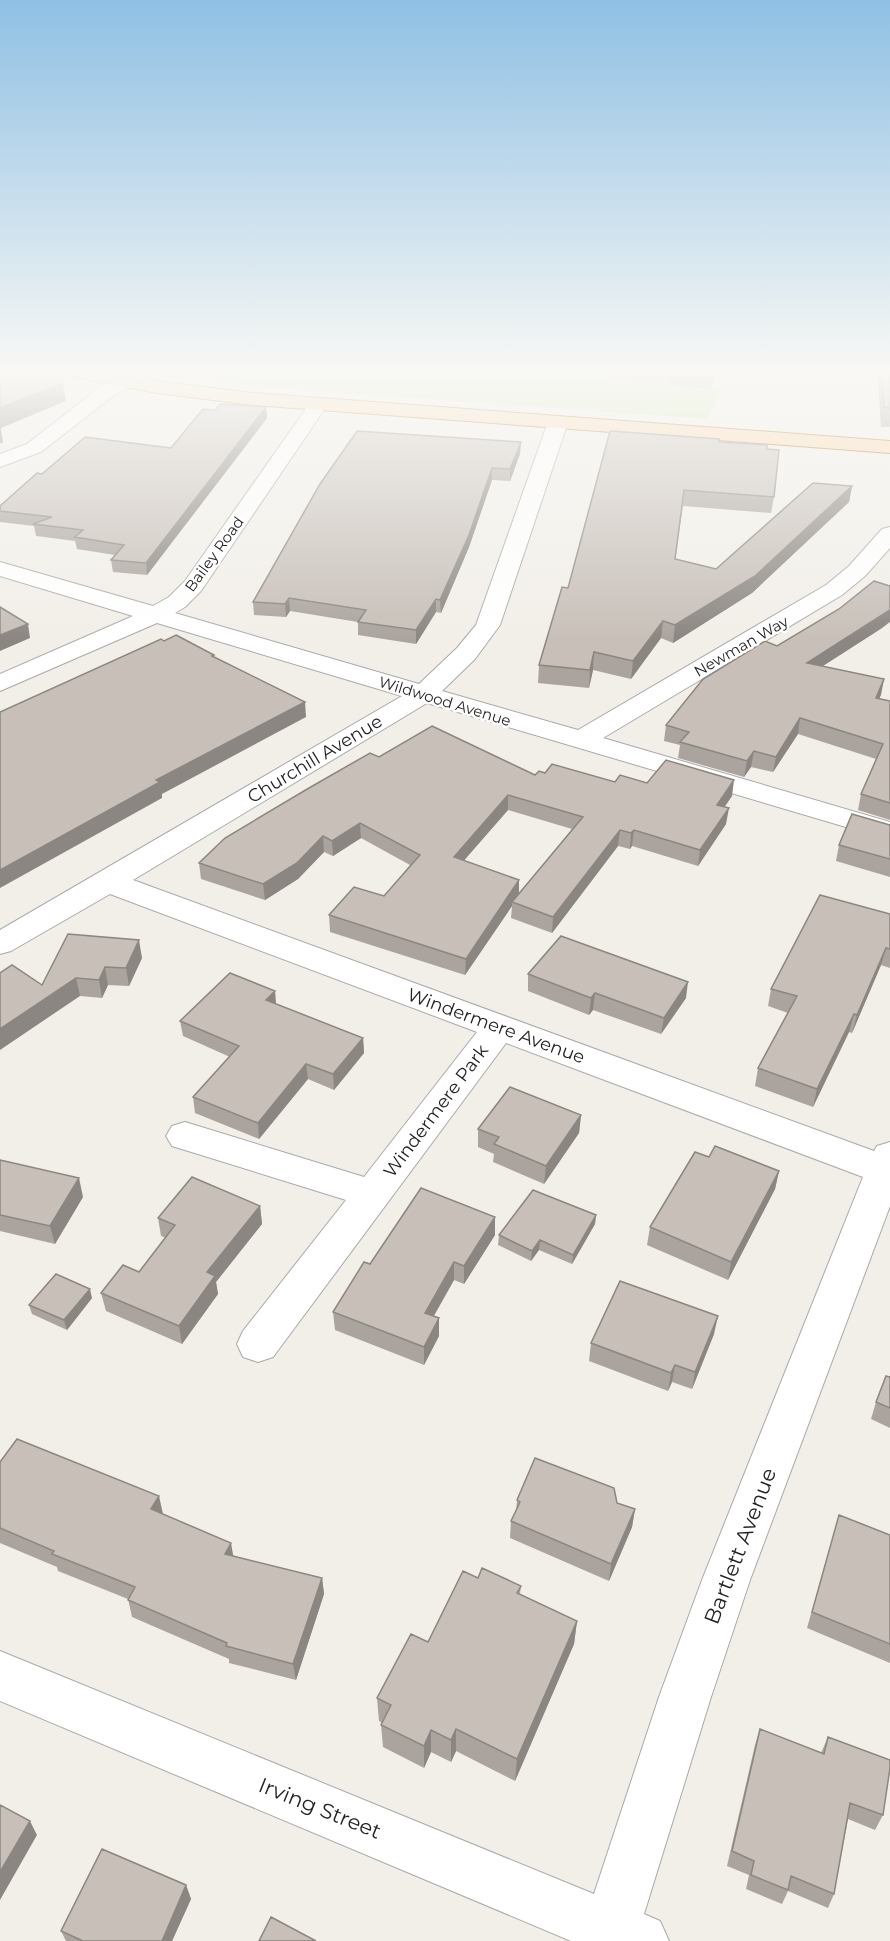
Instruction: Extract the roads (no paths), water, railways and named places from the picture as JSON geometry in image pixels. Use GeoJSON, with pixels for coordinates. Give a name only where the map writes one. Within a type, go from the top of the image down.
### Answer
{"type":"FeatureCollection","features":[{"type":"Feature","properties":{"kind":"street"},"geometry":{"type":"LineString","coordinates":[[0,476],[20,460]]}},
{"type":"Feature","properties":{"kind":"street","name":"Bailey Road"},"geometry":{"type":"LineString","coordinates":[[0,683],[154,615],[177,602],[193,586],[281,460]]}},
{"type":"Feature","properties":{"kind":"street","name":"Churchill Avenue"},"geometry":{"type":"LineString","coordinates":[[0,944],[422,695],[475,646],[488,625],[545,460]]}},
{"type":"Feature","properties":{"kind":"street","name":"Newman Way"},"geometry":{"type":"LineString","coordinates":[[579,741],[834,590],[857,571],[890,534]]}},
{"type":"Feature","properties":{"kind":"street","name":"Wildwood Avenue"},"geometry":{"type":"LineString","coordinates":[[0,569],[890,831]]}},
{"type":"Feature","properties":{"kind":"street","name":"Windermere Avenue"},"geometry":{"type":"LineString","coordinates":[[108,882],[499,1028],[888,1166]]}},
{"type":"Feature","properties":{"kind":"street","name":"Windermere Park"},"geometry":{"type":"LineString","coordinates":[[258,1344],[499,1028]]}},
{"type":"Feature","properties":{"kind":"street","name":"Windermere Park"},"geometry":{"type":"LineString","coordinates":[[185,1136],[373,1194]]}},
{"type":"Feature","properties":{"kind":"street","name":"Bartlett Avenue"},"geometry":{"type":"LineString","coordinates":[[619,1937],[685,1697],[722,1590],[888,1166]]}},
{"type":"Feature","properties":{"kind":"street","name":"Irving Street"},"geometry":{"type":"LineString","coordinates":[[0,1676],[619,1937]]}}]}
